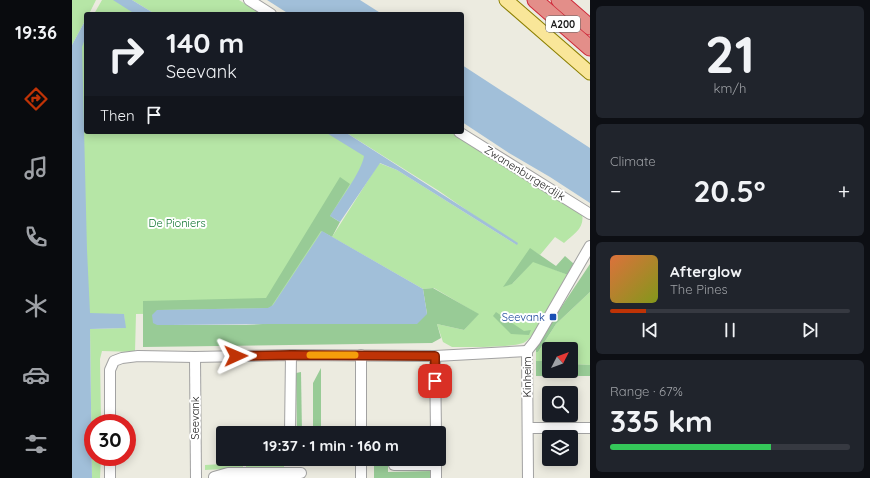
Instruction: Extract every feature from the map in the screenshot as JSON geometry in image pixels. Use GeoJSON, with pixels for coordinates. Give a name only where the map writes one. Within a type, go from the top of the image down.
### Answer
{"type":"FeatureCollection","features":[{"type":"Feature","properties":{"kind":"highway","name":"A200"},"geometry":{"type":"LineString","coordinates":[[535,0],[590,48]]}},
{"type":"Feature","properties":{"kind":"highway","name":"A200"},"geometry":{"type":"LineString","coordinates":[[559,0],[590,27]]}},
{"type":"Feature","properties":{"kind":"main road"},"geometry":{"type":"LineString","coordinates":[[506,0],[590,74]]}},
{"type":"Feature","properties":{"kind":"street"},"geometry":{"type":"LineString","coordinates":[[249,0],[268,12]]}},
{"type":"Feature","properties":{"kind":"street","name":"Zwanenburgerdijk"},"geometry":{"type":"LineString","coordinates":[[462,134],[590,214]]}},
{"type":"Feature","properties":{"kind":"street","name":"Kinheim"},"geometry":{"type":"LineString","coordinates":[[528,478],[527,351],[535,340],[590,246]]}},
{"type":"Feature","properties":{"kind":"street"},"geometry":{"type":"LineString","coordinates":[[110,414],[110,370],[114,361],[122,358],[138,356],[195,357],[291,355],[435,356],[527,351]]}},
{"type":"Feature","properties":{"kind":"street"},"geometry":{"type":"LineString","coordinates":[[290,426],[291,355]]}},
{"type":"Feature","properties":{"kind":"street"},"geometry":{"type":"LineString","coordinates":[[361,356],[361,426]]}},
{"type":"Feature","properties":{"kind":"street"},"geometry":{"type":"LineString","coordinates":[[435,356],[436,426]]}},
{"type":"Feature","properties":{"kind":"street","name":"Seevank"},"geometry":{"type":"LineString","coordinates":[[195,357],[196,478]]}},
{"type":"Feature","properties":{"kind":"street"},"geometry":{"type":"LineString","coordinates":[[528,428],[590,428]]}},
{"type":"Feature","properties":{"kind":"street"},"geometry":{"type":"LineString","coordinates":[[110,466],[110,478]]}},
{"type":"Feature","properties":{"kind":"street"},"geometry":{"type":"LineString","coordinates":[[361,466],[361,478]]}},
{"type":"Feature","properties":{"kind":"street"},"geometry":{"type":"LineString","coordinates":[[436,466],[436,478]]}},
{"type":"Feature","properties":{"kind":"street"},"geometry":{"type":"LineString","coordinates":[[202,478],[214,478],[228,473],[301,473]]}},
{"type":"Feature","properties":{"kind":"green space"},"geometry":{"type":"Polygon","coordinates":[[[72,0],[96,0],[90,12],[84,12],[84,23],[72,45],[72,0]]]}},
{"type":"Feature","properties":{"kind":"green space"},"geometry":{"type":"Polygon","coordinates":[[[102,0],[120,0],[139,12],[95,12],[102,0]]]}},
{"type":"Feature","properties":{"kind":"green space"},"geometry":{"type":"Polygon","coordinates":[[[132,0],[239,0],[258,12],[152,12],[132,0]]]}},
{"type":"Feature","properties":{"kind":"green space","name":"De Pioniers"},"geometry":{"type":"Polygon","coordinates":[[[84,32],[84,134],[336,134],[371,156],[274,312],[136,314],[135,352],[102,351],[100,359],[101,414],[91,414],[90,329],[125,328],[124,314],[88,314],[77,45],[84,32]]]}},
{"type":"Feature","properties":{"kind":"green space"},"geometry":{"type":"Polygon","coordinates":[[[348,134],[453,134],[582,214],[582,223],[580,227],[575,234],[564,243],[555,237],[540,255],[530,249],[512,284],[533,261],[568,275],[541,322],[525,342],[520,344],[490,347],[452,347],[443,342],[437,324],[464,330],[478,314],[434,288],[423,289],[332,237],[379,163],[397,170],[517,245],[439,191],[348,134]]]}},
{"type":"Feature","properties":{"kind":"green space"},"geometry":{"type":"Polygon","coordinates":[[[340,177],[350,184],[330,216],[340,222],[332,237],[321,231],[271,307],[157,310],[170,325],[246,325],[427,314],[423,289],[433,288],[479,314],[464,330],[437,324],[441,338],[432,343],[143,347],[143,301],[266,298],[340,177]]]}},
{"type":"Feature","properties":{"kind":"green space"},"geometry":{"type":"Polygon","coordinates":[[[530,248],[556,266],[565,256],[574,264],[568,275],[533,262],[512,284],[503,287],[530,248]]]}},
{"type":"Feature","properties":{"kind":"green space"},"geometry":{"type":"Polygon","coordinates":[[[590,264],[590,292],[556,324],[544,342],[542,342],[542,346],[538,352],[536,352],[536,345],[590,264]]]}},
{"type":"Feature","properties":{"kind":"green space"},"geometry":{"type":"Polygon","coordinates":[[[590,292],[590,365],[578,364],[578,342],[544,342],[556,324],[590,292]]]}},
{"type":"Feature","properties":{"kind":"green space"},"geometry":{"type":"Polygon","coordinates":[[[496,312],[524,331],[531,330],[529,335],[511,334],[493,316],[496,312]]]}},
{"type":"Feature","properties":{"kind":"green space"},"geometry":{"type":"Polygon","coordinates":[[[542,346],[542,361],[536,361],[536,352],[538,352],[542,346]]]}},
{"type":"Feature","properties":{"kind":"green space"},"geometry":{"type":"Polygon","coordinates":[[[536,361],[542,361],[542,376],[536,376],[536,361]]]}},
{"type":"Feature","properties":{"kind":"green space"},"geometry":{"type":"Polygon","coordinates":[[[578,364],[590,365],[590,376],[578,376],[578,364]]]}},
{"type":"Feature","properties":{"kind":"green space"},"geometry":{"type":"Polygon","coordinates":[[[321,368],[321,426],[313,426],[313,383],[321,368]]]}},
{"type":"Feature","properties":{"kind":"green space"},"geometry":{"type":"Polygon","coordinates":[[[301,372],[302,426],[297,426],[296,373],[301,372]]]}},
{"type":"Feature","properties":{"kind":"green space"},"geometry":{"type":"Polygon","coordinates":[[[205,465],[243,466],[243,468],[205,470],[205,465]]]}},
{"type":"Feature","properties":{"kind":"green space","name":"De Pioniers"},"geometry":{"type":"Polygon","coordinates":[[[92,466],[101,466],[100,478],[92,478],[92,466]]]}},
{"type":"Feature","properties":{"kind":"green space"},"geometry":{"type":"Polygon","coordinates":[[[246,466],[284,466],[284,469],[246,469],[246,466]]]}},
{"type":"Feature","properties":{"kind":"green space"},"geometry":{"type":"Polygon","coordinates":[[[374,466],[388,466],[388,472],[433,471],[434,478],[374,478],[374,466]]]}},
{"type":"Feature","properties":{"kind":"water"},"geometry":{"type":"Polygon","coordinates":[[[113,0],[132,0],[152,12],[132,12],[113,0]]]}},
{"type":"Feature","properties":{"kind":"water"},"geometry":{"type":"Polygon","coordinates":[[[267,0],[360,0],[379,12],[286,12],[267,0]]]}},
{"type":"Feature","properties":{"kind":"water"},"geometry":{"type":"Polygon","coordinates":[[[84,23],[84,42],[82,47],[90,313],[124,314],[126,328],[90,329],[91,414],[84,414],[84,466],[92,466],[92,478],[72,478],[72,45],[84,23]]]}},
{"type":"Feature","properties":{"kind":"water"},"geometry":{"type":"Polygon","coordinates":[[[464,66],[590,148],[590,203],[464,123],[464,66]]]}},
{"type":"Feature","properties":{"kind":"water"},"geometry":{"type":"Polygon","coordinates":[[[328,134],[348,134],[518,243],[517,245],[397,170],[380,163],[340,222],[330,216],[359,170],[364,156],[328,134]]]}},
{"type":"Feature","properties":{"kind":"water"},"geometry":{"type":"Polygon","coordinates":[[[322,231],[423,289],[427,314],[417,324],[157,325],[153,323],[152,315],[157,310],[268,308],[273,305],[322,231]]]}},
{"type":"Feature","properties":{"kind":"slow traffic"},"geometry":{"type":"LineString","coordinates":[[310,355],[355,355]]}},
{"type":"Feature","properties":{"kind":"place","name":"Seevank"},"geometry":{"type":"Point","coordinates":[553,317]}},
{"type":"Feature","properties":{"kind":"route"},"geometry":{"type":"LineString","coordinates":[[236,356],[435,356],[435,381]]}}]}
